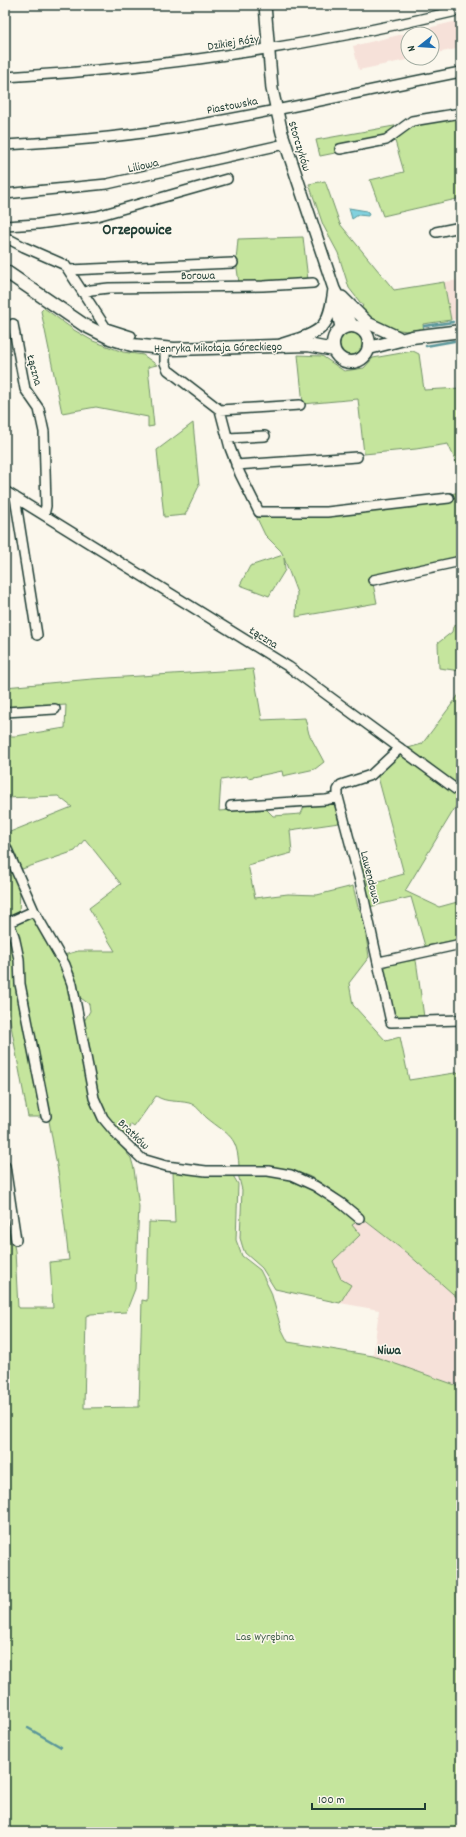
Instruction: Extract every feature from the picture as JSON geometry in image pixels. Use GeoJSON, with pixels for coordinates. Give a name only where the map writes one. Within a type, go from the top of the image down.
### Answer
{"type":"FeatureCollection","features":[{"type":"Feature","properties":{"kind":"main road","name":"Henryka Mikołaja Góreckiego"},"geometry":{"type":"LineString","coordinates":[[5,271],[71,318],[92,330],[132,345],[165,349],[308,345],[334,350]]}},
{"type":"Feature","properties":{"kind":"main road"},"geometry":{"type":"LineString","coordinates":[[362,329],[368,342],[363,358],[354,362],[343,360],[334,350],[342,330],[362,329]]}},
{"type":"Feature","properties":{"kind":"main road","name":"Henryka Mikołaja Góreckiego"},"geometry":{"type":"LineString","coordinates":[[308,345],[342,330]]}},
{"type":"Feature","properties":{"kind":"main road"},"geometry":{"type":"LineString","coordinates":[[368,342],[461,331]]}},
{"type":"Feature","properties":{"kind":"main road"},"geometry":{"type":"LineString","coordinates":[[368,342],[398,337],[412,338]]}},
{"type":"Feature","properties":{"kind":"street","name":"Storczyków"},"geometry":{"type":"LineString","coordinates":[[265,5],[268,48],[276,109],[285,144],[334,289],[342,330]]}},
{"type":"Feature","properties":{"kind":"street"},"geometry":{"type":"LineString","coordinates":[[458,5],[461,9]]}},
{"type":"Feature","properties":{"kind":"street","name":"Dzikiej Róży"},"geometry":{"type":"LineString","coordinates":[[5,77],[65,74],[165,65],[330,38],[461,9]]}},
{"type":"Feature","properties":{"kind":"street","name":"Piastowska"},"geometry":{"type":"LineString","coordinates":[[5,145],[50,142],[162,130],[461,72]]}},
{"type":"Feature","properties":{"kind":"street"},"geometry":{"type":"LineString","coordinates":[[340,149],[386,140],[412,121],[461,113]]}},
{"type":"Feature","properties":{"kind":"street","name":"Liliowa"},"geometry":{"type":"LineString","coordinates":[[5,194],[113,183],[285,144]]}},
{"type":"Feature","properties":{"kind":"street"},"geometry":{"type":"LineString","coordinates":[[5,226],[38,224],[97,216],[227,179]]}},
{"type":"Feature","properties":{"kind":"street"},"geometry":{"type":"LineString","coordinates":[[436,232],[461,227]]}},
{"type":"Feature","properties":{"kind":"street"},"geometry":{"type":"LineString","coordinates":[[5,236],[24,247],[60,262],[69,270],[106,328],[131,336]]}},
{"type":"Feature","properties":{"kind":"street","name":"Borowa"},"geometry":{"type":"LineString","coordinates":[[69,270],[233,263]]}},
{"type":"Feature","properties":{"kind":"street","name":"Borowa"},"geometry":{"type":"LineString","coordinates":[[84,293],[91,290],[109,288],[263,286],[313,283]]}},
{"type":"Feature","properties":{"kind":"street"},"geometry":{"type":"LineString","coordinates":[[334,289],[368,322],[398,337]]}},
{"type":"Feature","properties":{"kind":"street"},"geometry":{"type":"LineString","coordinates":[[274,346],[310,336],[320,329],[331,311],[334,289]]}},
{"type":"Feature","properties":{"kind":"street","name":"Łączna"},"geometry":{"type":"LineString","coordinates":[[13,324],[25,388],[39,409],[44,432],[46,506],[44,515]]}},
{"type":"Feature","properties":{"kind":"street"},"geometry":{"type":"LineString","coordinates":[[165,349],[165,362],[167,369],[220,410],[236,464],[259,512],[327,512],[449,498]]}},
{"type":"Feature","properties":{"kind":"street"},"geometry":{"type":"LineString","coordinates":[[220,410],[300,405]]}},
{"type":"Feature","properties":{"kind":"street"},"geometry":{"type":"LineString","coordinates":[[228,438],[266,436]]}},
{"type":"Feature","properties":{"kind":"street"},"geometry":{"type":"LineString","coordinates":[[236,464],[357,457]]}},
{"type":"Feature","properties":{"kind":"street","name":"Łączna"},"geometry":{"type":"LineString","coordinates":[[5,491],[289,667],[461,793]]}},
{"type":"Feature","properties":{"kind":"street"},"geometry":{"type":"LineString","coordinates":[[15,497],[37,635]]}},
{"type":"Feature","properties":{"kind":"street"},"geometry":{"type":"LineString","coordinates":[[373,580],[461,561]]}},
{"type":"Feature","properties":{"kind":"street"},"geometry":{"type":"LineString","coordinates":[[5,712],[55,709]]}},
{"type":"Feature","properties":{"kind":"street"},"geometry":{"type":"LineString","coordinates":[[231,806],[326,800],[338,797],[338,790],[341,785],[371,775],[400,748]]}},
{"type":"Feature","properties":{"kind":"street","name":"Lawendowa"},"geometry":{"type":"LineString","coordinates":[[338,797],[379,962],[391,1022],[461,1020]]}},
{"type":"Feature","properties":{"kind":"street","name":"Bratków"},"geometry":{"type":"LineString","coordinates":[[5,845],[34,911],[65,965],[72,984],[91,1088],[98,1109],[114,1132],[137,1155],[146,1161],[179,1168],[206,1171],[268,1171],[291,1175],[321,1190],[359,1218]]}},
{"type":"Feature","properties":{"kind":"street"},"geometry":{"type":"LineString","coordinates":[[34,911],[7,924],[14,936],[19,959],[20,984],[46,1116]]}},
{"type":"Feature","properties":{"kind":"street"},"geometry":{"type":"LineString","coordinates":[[379,962],[461,944]]}},
{"type":"Feature","properties":{"kind":"street"},"geometry":{"type":"LineString","coordinates":[[5,1166],[16,1240]]}},
{"type":"Feature","properties":{"kind":"shaded area"},"geometry":{"type":"Polygon","coordinates":[[[453,22],[461,23],[461,48],[440,52],[440,26],[436,26],[453,22]]]}},
{"type":"Feature","properties":{"kind":"shaded area"},"geometry":{"type":"Polygon","coordinates":[[[400,35],[400,61],[359,70],[353,46],[400,35]]]}},
{"type":"Feature","properties":{"kind":"shaded area"},"geometry":{"type":"Polygon","coordinates":[[[461,280],[461,318],[451,320],[444,282],[461,280]]]}},
{"type":"Feature","properties":{"kind":"shaded area"},"geometry":{"type":"Polygon","coordinates":[[[363,1219],[408,1254],[461,1301],[461,1387],[373,1356],[379,1310],[340,1303],[351,1285],[341,1279],[333,1261],[360,1235],[352,1225],[363,1219]]]}},
{"type":"Feature","properties":{"kind":"green space"},"geometry":{"type":"Polygon","coordinates":[[[461,114],[461,198],[383,216],[370,180],[404,172],[395,141],[320,156],[316,140],[461,114]]]}},
{"type":"Feature","properties":{"kind":"green space"},"geometry":{"type":"Polygon","coordinates":[[[325,181],[340,224],[394,290],[444,282],[451,320],[423,324],[424,331],[405,331],[382,325],[359,310],[363,306],[349,288],[338,253],[323,225],[309,184],[325,181]]]}},
{"type":"Feature","properties":{"kind":"green space"},"geometry":{"type":"Polygon","coordinates":[[[303,237],[308,280],[239,283],[236,261],[238,239],[303,237]]]}},
{"type":"Feature","properties":{"kind":"green space"},"geometry":{"type":"Polygon","coordinates":[[[44,308],[74,330],[93,341],[123,352],[143,355],[157,365],[148,367],[154,426],[148,427],[148,417],[96,407],[62,413],[41,311],[44,308]]]}},
{"type":"Feature","properties":{"kind":"green space"},"geometry":{"type":"Polygon","coordinates":[[[351,331],[360,334],[363,343],[360,352],[351,355],[342,352],[339,343],[342,334],[351,331]]]}},
{"type":"Feature","properties":{"kind":"green space"},"geometry":{"type":"Polygon","coordinates":[[[413,351],[419,354],[424,390],[461,388],[461,473],[448,444],[364,454],[358,399],[303,404],[298,355],[322,356],[344,371],[364,368],[373,358],[413,351]]]}},
{"type":"Feature","properties":{"kind":"green space"},"geometry":{"type":"Polygon","coordinates":[[[193,423],[199,486],[185,515],[164,517],[157,450],[193,423]]]}},
{"type":"Feature","properties":{"kind":"green space"},"geometry":{"type":"Polygon","coordinates":[[[461,492],[461,558],[372,579],[377,603],[296,617],[297,593],[284,558],[285,570],[269,596],[240,585],[250,566],[283,555],[265,535],[255,514],[336,516],[354,511],[461,492]]]}},
{"type":"Feature","properties":{"kind":"green space"},"geometry":{"type":"Polygon","coordinates":[[[461,622],[461,671],[439,668],[438,643],[452,632],[453,627],[461,622]]]}},
{"type":"Feature","properties":{"kind":"green space"},"geometry":{"type":"Polygon","coordinates":[[[253,669],[262,720],[305,718],[309,734],[324,762],[315,769],[283,776],[282,771],[248,778],[247,776],[221,780],[219,811],[265,808],[273,816],[301,814],[305,804],[334,802],[339,823],[290,830],[292,853],[248,865],[255,898],[288,894],[317,895],[353,886],[358,907],[363,915],[369,957],[349,983],[353,1005],[386,1041],[400,1037],[409,1080],[461,1072],[461,1301],[408,1254],[363,1219],[362,1213],[332,1190],[316,1180],[300,1173],[285,1170],[239,1166],[234,1142],[226,1133],[192,1104],[164,1100],[156,1096],[134,1127],[130,1124],[129,1132],[126,1138],[100,1108],[83,1023],[90,1011],[89,1004],[78,996],[74,973],[64,955],[78,951],[115,951],[89,908],[121,884],[85,839],[75,851],[19,870],[5,834],[72,807],[58,796],[5,798],[5,736],[16,736],[65,728],[66,705],[5,709],[5,687],[92,679],[253,669]]]}},
{"type":"Feature","properties":{"kind":"green space"},"geometry":{"type":"Polygon","coordinates":[[[461,692],[461,788],[408,748],[422,744],[461,692]]]}},
{"type":"Feature","properties":{"kind":"green space"},"geometry":{"type":"Polygon","coordinates":[[[400,751],[461,798],[405,891],[439,907],[461,901],[461,939],[425,946],[411,897],[369,907],[359,860],[364,859],[368,884],[404,874],[378,777],[400,751]]]}},
{"type":"Feature","properties":{"kind":"green space"},"geometry":{"type":"Polygon","coordinates":[[[5,855],[20,888],[19,914],[5,921],[5,855]]]}},
{"type":"Feature","properties":{"kind":"green space","name":"Las Wyrębina"},"geometry":{"type":"Polygon","coordinates":[[[28,917],[32,918],[70,979],[70,988],[89,1096],[98,1119],[131,1158],[139,1207],[135,1289],[126,1312],[91,1314],[86,1316],[84,1408],[139,1407],[142,1300],[147,1301],[149,1222],[175,1223],[173,1172],[232,1174],[238,1184],[236,1240],[242,1256],[260,1270],[271,1292],[281,1328],[288,1342],[373,1356],[461,1387],[461,1832],[5,1832],[5,1193],[15,1251],[18,1308],[53,1308],[50,1262],[69,1260],[59,1177],[14,924],[28,917]]]}},
{"type":"Feature","properties":{"kind":"green space"},"geometry":{"type":"Polygon","coordinates":[[[8,927],[12,938],[43,1117],[28,1117],[7,1004],[5,1004],[5,928],[8,927]]]}},
{"type":"Feature","properties":{"kind":"green space"},"geometry":{"type":"Polygon","coordinates":[[[416,960],[424,1017],[398,1016],[391,1009],[384,974],[385,967],[390,963],[416,960]]]}},
{"type":"Feature","properties":{"kind":"green space"},"geometry":{"type":"Polygon","coordinates":[[[238,1174],[274,1174],[310,1186],[358,1221],[352,1225],[360,1235],[333,1261],[341,1279],[351,1285],[340,1303],[275,1289],[262,1268],[245,1253],[240,1238],[242,1190],[238,1174]]]}},
{"type":"Feature","properties":{"kind":"water"},"geometry":{"type":"Polygon","coordinates":[[[349,208],[367,211],[369,214],[368,216],[358,215],[352,219],[349,208]]]}},
{"type":"Feature","properties":{"kind":"waterway"},"geometry":{"type":"LineString","coordinates":[[424,326],[453,322]]}},
{"type":"Feature","properties":{"kind":"waterway"},"geometry":{"type":"LineString","coordinates":[[426,346],[454,341]]}},
{"type":"Feature","properties":{"kind":"waterway"},"geometry":{"type":"LineString","coordinates":[[28,1728],[61,1747]]}},
{"type":"Feature","properties":{"kind":"district","name":"Orzepowice"},"geometry":{"type":"Point","coordinates":[137,228]}},
{"type":"Feature","properties":{"kind":"district","name":"Niwa"},"geometry":{"type":"Point","coordinates":[389,1349]}}]}
